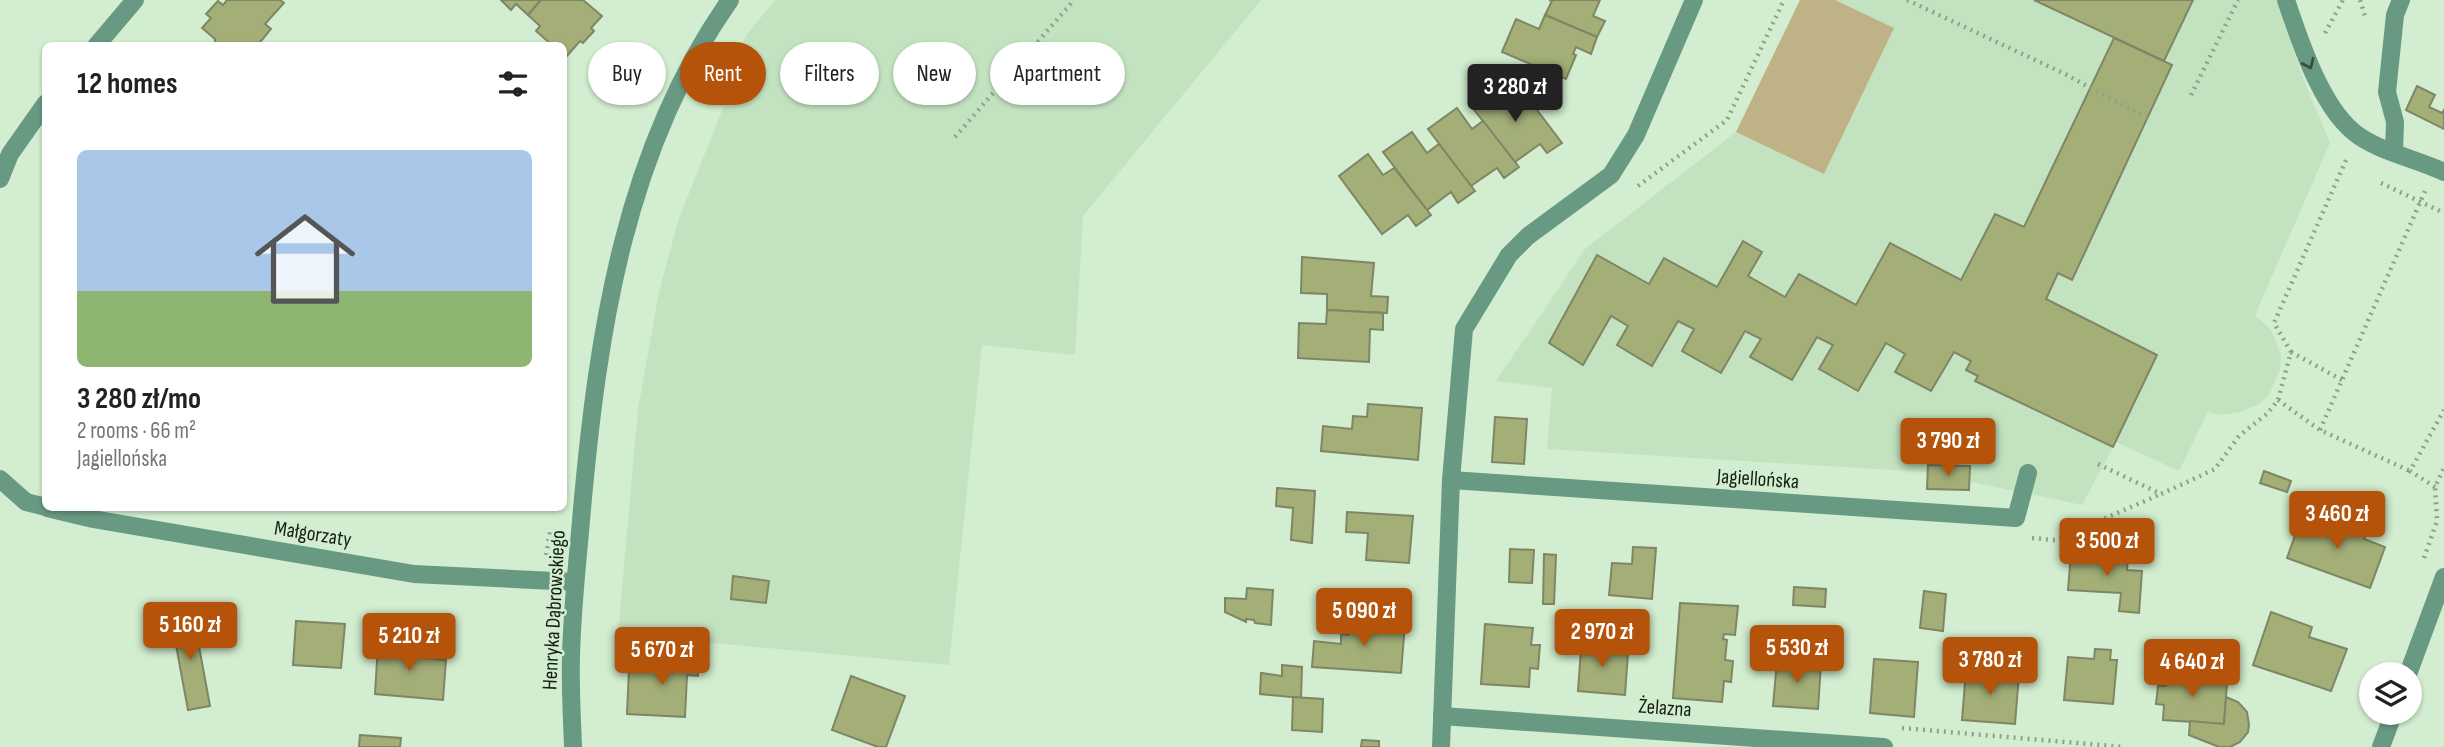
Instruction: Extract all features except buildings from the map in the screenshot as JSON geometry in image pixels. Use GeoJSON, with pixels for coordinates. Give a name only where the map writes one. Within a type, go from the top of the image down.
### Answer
{"type":"FeatureCollection","features":[{"type":"Feature","properties":{"kind":"street"},"geometry":{"type":"LineString","coordinates":[[99,42],[135,0]]}},
{"type":"Feature","properties":{"kind":"street","name":"Henryka Dąbrowskiego"},"geometry":{"type":"LineString","coordinates":[[573,747],[571,659],[575,582],[596,377],[624,232],[669,108],[704,39],[730,0]]}},
{"type":"Feature","properties":{"kind":"street"},"geometry":{"type":"LineString","coordinates":[[1441,747],[1451,480],[1464,329],[1509,255],[1528,236],[1611,175],[1636,135],[1695,0]]}},
{"type":"Feature","properties":{"kind":"street"},"geometry":{"type":"LineString","coordinates":[[2286,0],[2308,65],[2342,121],[2360,136],[2439,170]]}},
{"type":"Feature","properties":{"kind":"street"},"geometry":{"type":"LineString","coordinates":[[2394,152],[2395,122],[2388,92],[2395,15],[2401,0]]}},
{"type":"Feature","properties":{"kind":"street"},"geometry":{"type":"LineString","coordinates":[[0,179],[10,154],[42,109]]}},
{"type":"Feature","properties":{"kind":"street","name":"Jagiellońska"},"geometry":{"type":"LineString","coordinates":[[1451,480],[2016,518],[2028,473]]}},
{"type":"Feature","properties":{"kind":"street","name":"Małgorzaty"},"geometry":{"type":"LineString","coordinates":[[0,479],[26,502],[42,506]]}},
{"type":"Feature","properties":{"kind":"street","name":"Małgorzaty"},"geometry":{"type":"LineString","coordinates":[[62,511],[93,519],[414,574],[575,582]]}},
{"type":"Feature","properties":{"kind":"street"},"geometry":{"type":"LineString","coordinates":[[2412,662],[2444,577]]}},
{"type":"Feature","properties":{"kind":"street","name":"Żelazna"},"geometry":{"type":"LineString","coordinates":[[1442,716],[1884,747]]}},
{"type":"Feature","properties":{"kind":"street"},"geometry":{"type":"LineString","coordinates":[[2381,747],[2389,725]]}},
{"type":"Feature","properties":{"kind":"path"},"geometry":{"type":"LineString","coordinates":[[955,137],[1074,0]]}},
{"type":"Feature","properties":{"kind":"path"},"geometry":{"type":"LineString","coordinates":[[1633,189],[1727,120],[1784,0]]}},
{"type":"Feature","properties":{"kind":"path"},"geometry":{"type":"LineString","coordinates":[[1907,0],[2063,73],[2147,118]]}},
{"type":"Feature","properties":{"kind":"path"},"geometry":{"type":"LineString","coordinates":[[2191,95],[2238,0]]}},
{"type":"Feature","properties":{"kind":"path"},"geometry":{"type":"LineString","coordinates":[[2342,380],[2291,352],[2274,323],[2346,160],[2360,136]]}},
{"type":"Feature","properties":{"kind":"path"},"geometry":{"type":"LineString","coordinates":[[2320,430],[2421,201],[2439,170]]}},
{"type":"Feature","properties":{"kind":"path"},"geometry":{"type":"LineString","coordinates":[[2381,183],[2444,213]]}},
{"type":"Feature","properties":{"kind":"path"},"geometry":{"type":"LineString","coordinates":[[2027,538],[2055,540],[2216,469],[2239,436],[2268,413],[2278,400],[2291,352]]}},
{"type":"Feature","properties":{"kind":"path"},"geometry":{"type":"LineString","coordinates":[[2278,400],[2320,430],[2410,471],[2435,487],[2444,468]]}},
{"type":"Feature","properties":{"kind":"path"},"geometry":{"type":"LineString","coordinates":[[2410,471],[2444,411]]}},
{"type":"Feature","properties":{"kind":"path"},"geometry":{"type":"LineString","coordinates":[[2098,464],[2161,494]]}},
{"type":"Feature","properties":{"kind":"path"},"geometry":{"type":"LineString","coordinates":[[1895,727],[2124,747]]}},
{"type":"Feature","properties":{"kind":"shaded area"},"geometry":{"type":"Polygon","coordinates":[[[775,0],[1261,0],[1083,216],[1075,355],[982,345],[949,665],[618,634],[638,409],[659,292],[679,218],[724,106],[706,105],[766,105],[766,42],[743,42],[775,0]]]}},
{"type":"Feature","properties":{"kind":"shaded area"},"geometry":{"type":"Polygon","coordinates":[[[1800,0],[2277,0],[2302,76],[2330,143],[2255,315],[2271,330],[2281,354],[2280,370],[2269,395],[2259,404],[2240,412],[2220,415],[2208,412],[2179,471],[2116,442],[2082,505],[1925,472],[1547,449],[1552,388],[1496,381],[1585,249],[1736,132],[1800,0]]]}},
{"type":"Feature","properties":{"kind":"shaded area"},"geometry":{"type":"Polygon","coordinates":[[[1800,0],[1835,0],[1894,28],[1824,174],[1736,132],[1800,0]]]}}]}
